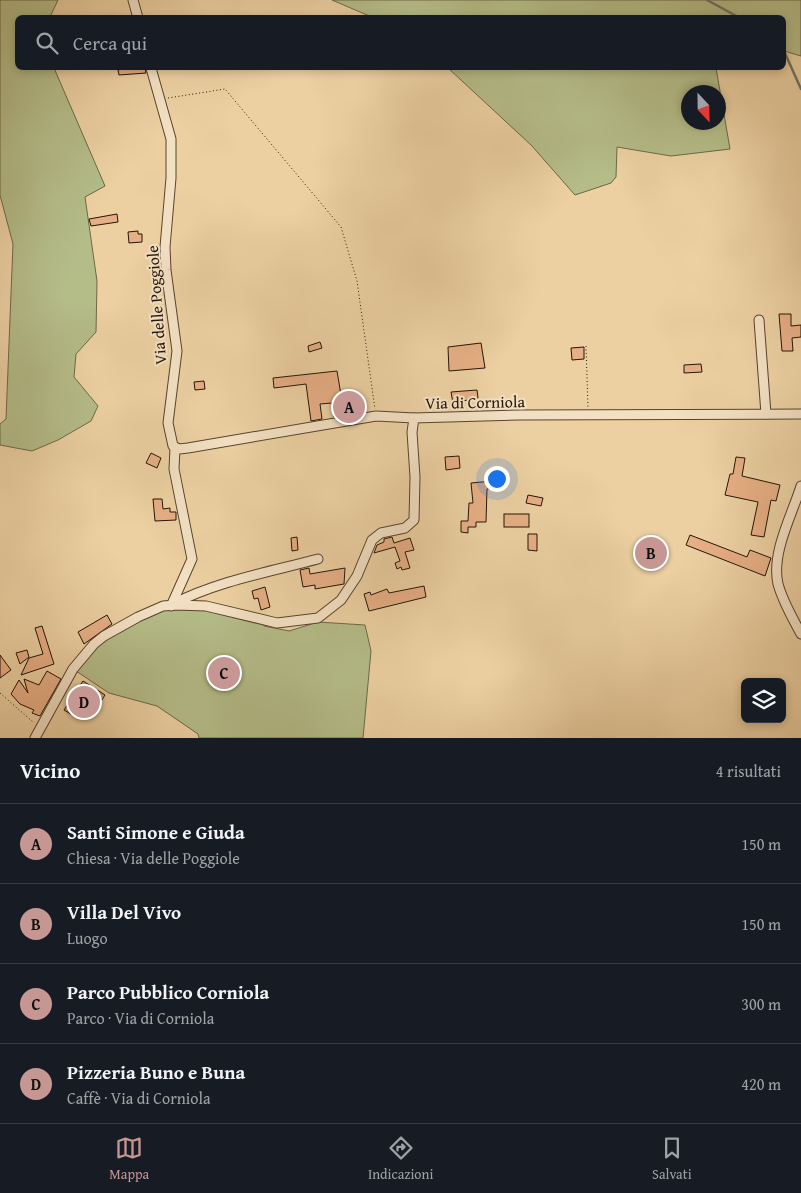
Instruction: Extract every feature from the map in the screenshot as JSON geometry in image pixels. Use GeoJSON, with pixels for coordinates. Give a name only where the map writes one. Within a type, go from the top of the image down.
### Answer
{"type":"FeatureCollection","features":[{"type":"Feature","properties":{"kind":"street"},"geometry":{"type":"LineString","coordinates":[[133,0],[137,15]]}},
{"type":"Feature","properties":{"kind":"street","name":"Via delle Poggiole"},"geometry":{"type":"LineString","coordinates":[[152,70],[170,139],[171,178],[165,247],[166,270],[177,351],[168,424],[170,440],[175,448],[174,469],[192,559],[171,606]]}},
{"type":"Feature","properties":{"kind":"street"},"geometry":{"type":"LineString","coordinates":[[759,320],[766,414]]}},
{"type":"Feature","properties":{"kind":"street","name":"Via di Corniola"},"geometry":{"type":"LineString","coordinates":[[35,738],[73,669],[94,644],[138,618],[171,606],[206,606],[277,623],[318,618],[331,610],[341,600],[357,576],[372,540],[381,534],[405,528],[414,520],[415,477],[412,432],[414,418],[801,414]]}},
{"type":"Feature","properties":{"kind":"street"},"geometry":{"type":"LineString","coordinates":[[175,448],[188,448],[376,416],[414,418]]}},
{"type":"Feature","properties":{"kind":"street"},"geometry":{"type":"LineString","coordinates":[[801,486],[780,549],[778,575],[784,601],[801,634]]}},
{"type":"Feature","properties":{"kind":"street"},"geometry":{"type":"LineString","coordinates":[[171,606],[194,593],[220,584],[318,559]]}},
{"type":"Feature","properties":{"kind":"path"},"geometry":{"type":"LineString","coordinates":[[160,100],[225,89],[341,227],[357,281],[376,416]]}},
{"type":"Feature","properties":{"kind":"path"},"geometry":{"type":"LineString","coordinates":[[586,346],[588,416]]}},
{"type":"Feature","properties":{"kind":"path"},"geometry":{"type":"LineString","coordinates":[[0,693],[40,728]]}},
{"type":"Feature","properties":{"kind":"green space"},"geometry":{"type":"Polygon","coordinates":[[[0,0],[58,0],[51,15],[15,15],[15,70],[55,70],[105,186],[85,197],[97,281],[96,332],[76,354],[74,377],[98,406],[91,421],[58,440],[32,451],[0,445],[0,424],[6,419],[13,244],[0,195],[0,0]]]}},
{"type":"Feature","properties":{"kind":"green space"},"geometry":{"type":"Polygon","coordinates":[[[332,0],[801,0],[801,56],[786,52],[786,15],[367,15],[332,0]]]}},
{"type":"Feature","properties":{"kind":"green space"},"geometry":{"type":"Polygon","coordinates":[[[450,70],[716,70],[719,85],[681,85],[681,130],[726,130],[726,126],[730,149],[671,156],[617,147],[616,177],[611,183],[575,195],[531,145],[450,70]]]}},
{"type":"Feature","properties":{"kind":"green space"},"geometry":{"type":"Polygon","coordinates":[[[171,606],[206,606],[260,620],[264,626],[289,631],[318,622],[365,625],[371,651],[363,738],[199,738],[198,734],[157,706],[109,693],[73,669],[104,636],[171,606]]]}},
{"type":"Feature","properties":{"kind":"building"},"geometry":{"type":"Polygon","coordinates":[[[118,70],[145,70],[146,73],[119,75],[118,70]]]}},
{"type":"Feature","properties":{"kind":"building"},"geometry":{"type":"Polygon","coordinates":[[[117,214],[118,222],[91,226],[89,219],[117,214]]]}},
{"type":"Feature","properties":{"kind":"building"},"geometry":{"type":"Polygon","coordinates":[[[138,231],[138,234],[142,234],[142,242],[129,243],[128,232],[138,231]]]}},
{"type":"Feature","properties":{"kind":"building"},"geometry":{"type":"Polygon","coordinates":[[[779,314],[791,314],[791,326],[801,325],[801,337],[792,338],[793,351],[782,351],[779,314]]]}},
{"type":"Feature","properties":{"kind":"building"},"geometry":{"type":"Polygon","coordinates":[[[320,342],[322,348],[309,352],[308,346],[320,342]]]}},
{"type":"Feature","properties":{"kind":"building"},"geometry":{"type":"Polygon","coordinates":[[[481,343],[485,368],[449,371],[448,347],[481,343]]]}},
{"type":"Feature","properties":{"kind":"building"},"geometry":{"type":"Polygon","coordinates":[[[584,347],[584,359],[572,360],[571,348],[584,347]]]}},
{"type":"Feature","properties":{"kind":"building"},"geometry":{"type":"Polygon","coordinates":[[[701,364],[702,372],[684,373],[684,365],[701,364]]]}},
{"type":"Feature","properties":{"kind":"building"},"geometry":{"type":"Polygon","coordinates":[[[337,371],[341,395],[344,394],[345,398],[361,396],[363,412],[334,417],[332,403],[320,404],[322,419],[311,421],[306,384],[274,388],[273,378],[337,371]]]}},
{"type":"Feature","properties":{"kind":"building"},"geometry":{"type":"Polygon","coordinates":[[[204,381],[205,389],[195,390],[194,382],[204,381]]]}},
{"type":"Feature","properties":{"kind":"building"},"geometry":{"type":"Polygon","coordinates":[[[477,390],[478,398],[463,401],[464,408],[454,409],[451,392],[477,390]]]}},
{"type":"Feature","properties":{"kind":"building"},"geometry":{"type":"Polygon","coordinates":[[[151,453],[161,458],[157,468],[146,463],[151,453]]]}},
{"type":"Feature","properties":{"kind":"building"},"geometry":{"type":"Polygon","coordinates":[[[459,456],[460,468],[446,470],[445,457],[459,456]]]}},
{"type":"Feature","properties":{"kind":"building"},"geometry":{"type":"Polygon","coordinates":[[[736,457],[745,458],[742,476],[780,485],[776,501],[771,500],[764,537],[751,535],[758,502],[725,495],[730,474],[733,474],[736,457]]]}},
{"type":"Feature","properties":{"kind":"building"},"geometry":{"type":"Polygon","coordinates":[[[493,481],[494,488],[487,489],[486,522],[476,522],[476,527],[468,527],[468,533],[461,532],[461,521],[468,521],[469,503],[473,503],[471,483],[493,481]]]}},
{"type":"Feature","properties":{"kind":"building"},"geometry":{"type":"Polygon","coordinates":[[[528,495],[543,498],[541,506],[526,503],[528,495]]]}},
{"type":"Feature","properties":{"kind":"building"},"geometry":{"type":"Polygon","coordinates":[[[153,499],[162,499],[163,509],[170,508],[170,512],[176,512],[176,520],[155,521],[153,499]]]}},
{"type":"Feature","properties":{"kind":"building"},"geometry":{"type":"Polygon","coordinates":[[[504,514],[529,514],[529,527],[504,527],[504,514]]]}},
{"type":"Feature","properties":{"kind":"building"},"geometry":{"type":"Polygon","coordinates":[[[528,534],[537,534],[537,551],[528,550],[528,534]]]}},
{"type":"Feature","properties":{"kind":"building"},"geometry":{"type":"Polygon","coordinates":[[[690,535],[747,557],[750,550],[771,558],[765,576],[686,545],[690,535]]]}},
{"type":"Feature","properties":{"kind":"building"},"geometry":{"type":"Polygon","coordinates":[[[297,537],[298,550],[292,551],[291,538],[297,537]]]}},
{"type":"Feature","properties":{"kind":"building"},"geometry":{"type":"Polygon","coordinates":[[[392,537],[394,543],[410,538],[414,550],[405,552],[410,568],[402,570],[401,567],[397,569],[395,563],[400,561],[395,547],[374,553],[377,545],[384,542],[384,539],[392,537]]]}},
{"type":"Feature","properties":{"kind":"building"},"geometry":{"type":"Polygon","coordinates":[[[643,542],[662,545],[659,564],[640,561],[643,542]]]}},
{"type":"Feature","properties":{"kind":"building"},"geometry":{"type":"Polygon","coordinates":[[[309,568],[310,574],[345,568],[344,584],[315,589],[315,585],[303,587],[300,570],[309,568]]]}},
{"type":"Feature","properties":{"kind":"building"},"geometry":{"type":"Polygon","coordinates":[[[424,586],[426,597],[369,611],[364,594],[370,592],[371,595],[387,589],[389,593],[424,586]]]}},
{"type":"Feature","properties":{"kind":"building"},"geometry":{"type":"Polygon","coordinates":[[[265,587],[270,607],[261,610],[258,598],[254,599],[252,591],[265,587]]]}},
{"type":"Feature","properties":{"kind":"building"},"geometry":{"type":"Polygon","coordinates":[[[107,615],[112,624],[84,644],[78,632],[107,615]]]}},
{"type":"Feature","properties":{"kind":"building"},"geometry":{"type":"Polygon","coordinates":[[[42,626],[54,664],[21,675],[29,658],[43,654],[35,628],[42,626]]]}},
{"type":"Feature","properties":{"kind":"building"},"geometry":{"type":"Polygon","coordinates":[[[27,650],[29,657],[20,664],[16,653],[27,650]]]}},
{"type":"Feature","properties":{"kind":"building"},"geometry":{"type":"Polygon","coordinates":[[[0,655],[11,670],[0,678],[0,655]]]}},
{"type":"Feature","properties":{"kind":"building"},"geometry":{"type":"Polygon","coordinates":[[[47,671],[61,679],[40,716],[32,713],[34,710],[20,704],[11,694],[19,680],[28,693],[24,679],[39,685],[47,671]]]}},
{"type":"Feature","properties":{"kind":"building"},"geometry":{"type":"Polygon","coordinates":[[[83,681],[105,695],[92,715],[85,710],[79,719],[64,710],[83,681]]]}},
{"type":"Feature","properties":{"kind":"waterway"},"geometry":{"type":"LineString","coordinates":[[707,0],[734,15]]}},
{"type":"Feature","properties":{"kind":"waterway"},"geometry":{"type":"LineString","coordinates":[[786,55],[801,89]]}},
{"type":"Feature","properties":{"kind":"place","name":"Santi Simone e Giuda"},"geometry":{"type":"Point","coordinates":[349,407]}},
{"type":"Feature","properties":{"kind":"place","name":"Villa Del Vivo"},"geometry":{"type":"Point","coordinates":[651,553]}},
{"type":"Feature","properties":{"kind":"place","name":"Parco Pubblico Corniola"},"geometry":{"type":"Point","coordinates":[224,673]}},
{"type":"Feature","properties":{"kind":"place","name":"Pizzeria Buno e Buna"},"geometry":{"type":"Point","coordinates":[84,702]}}]}
